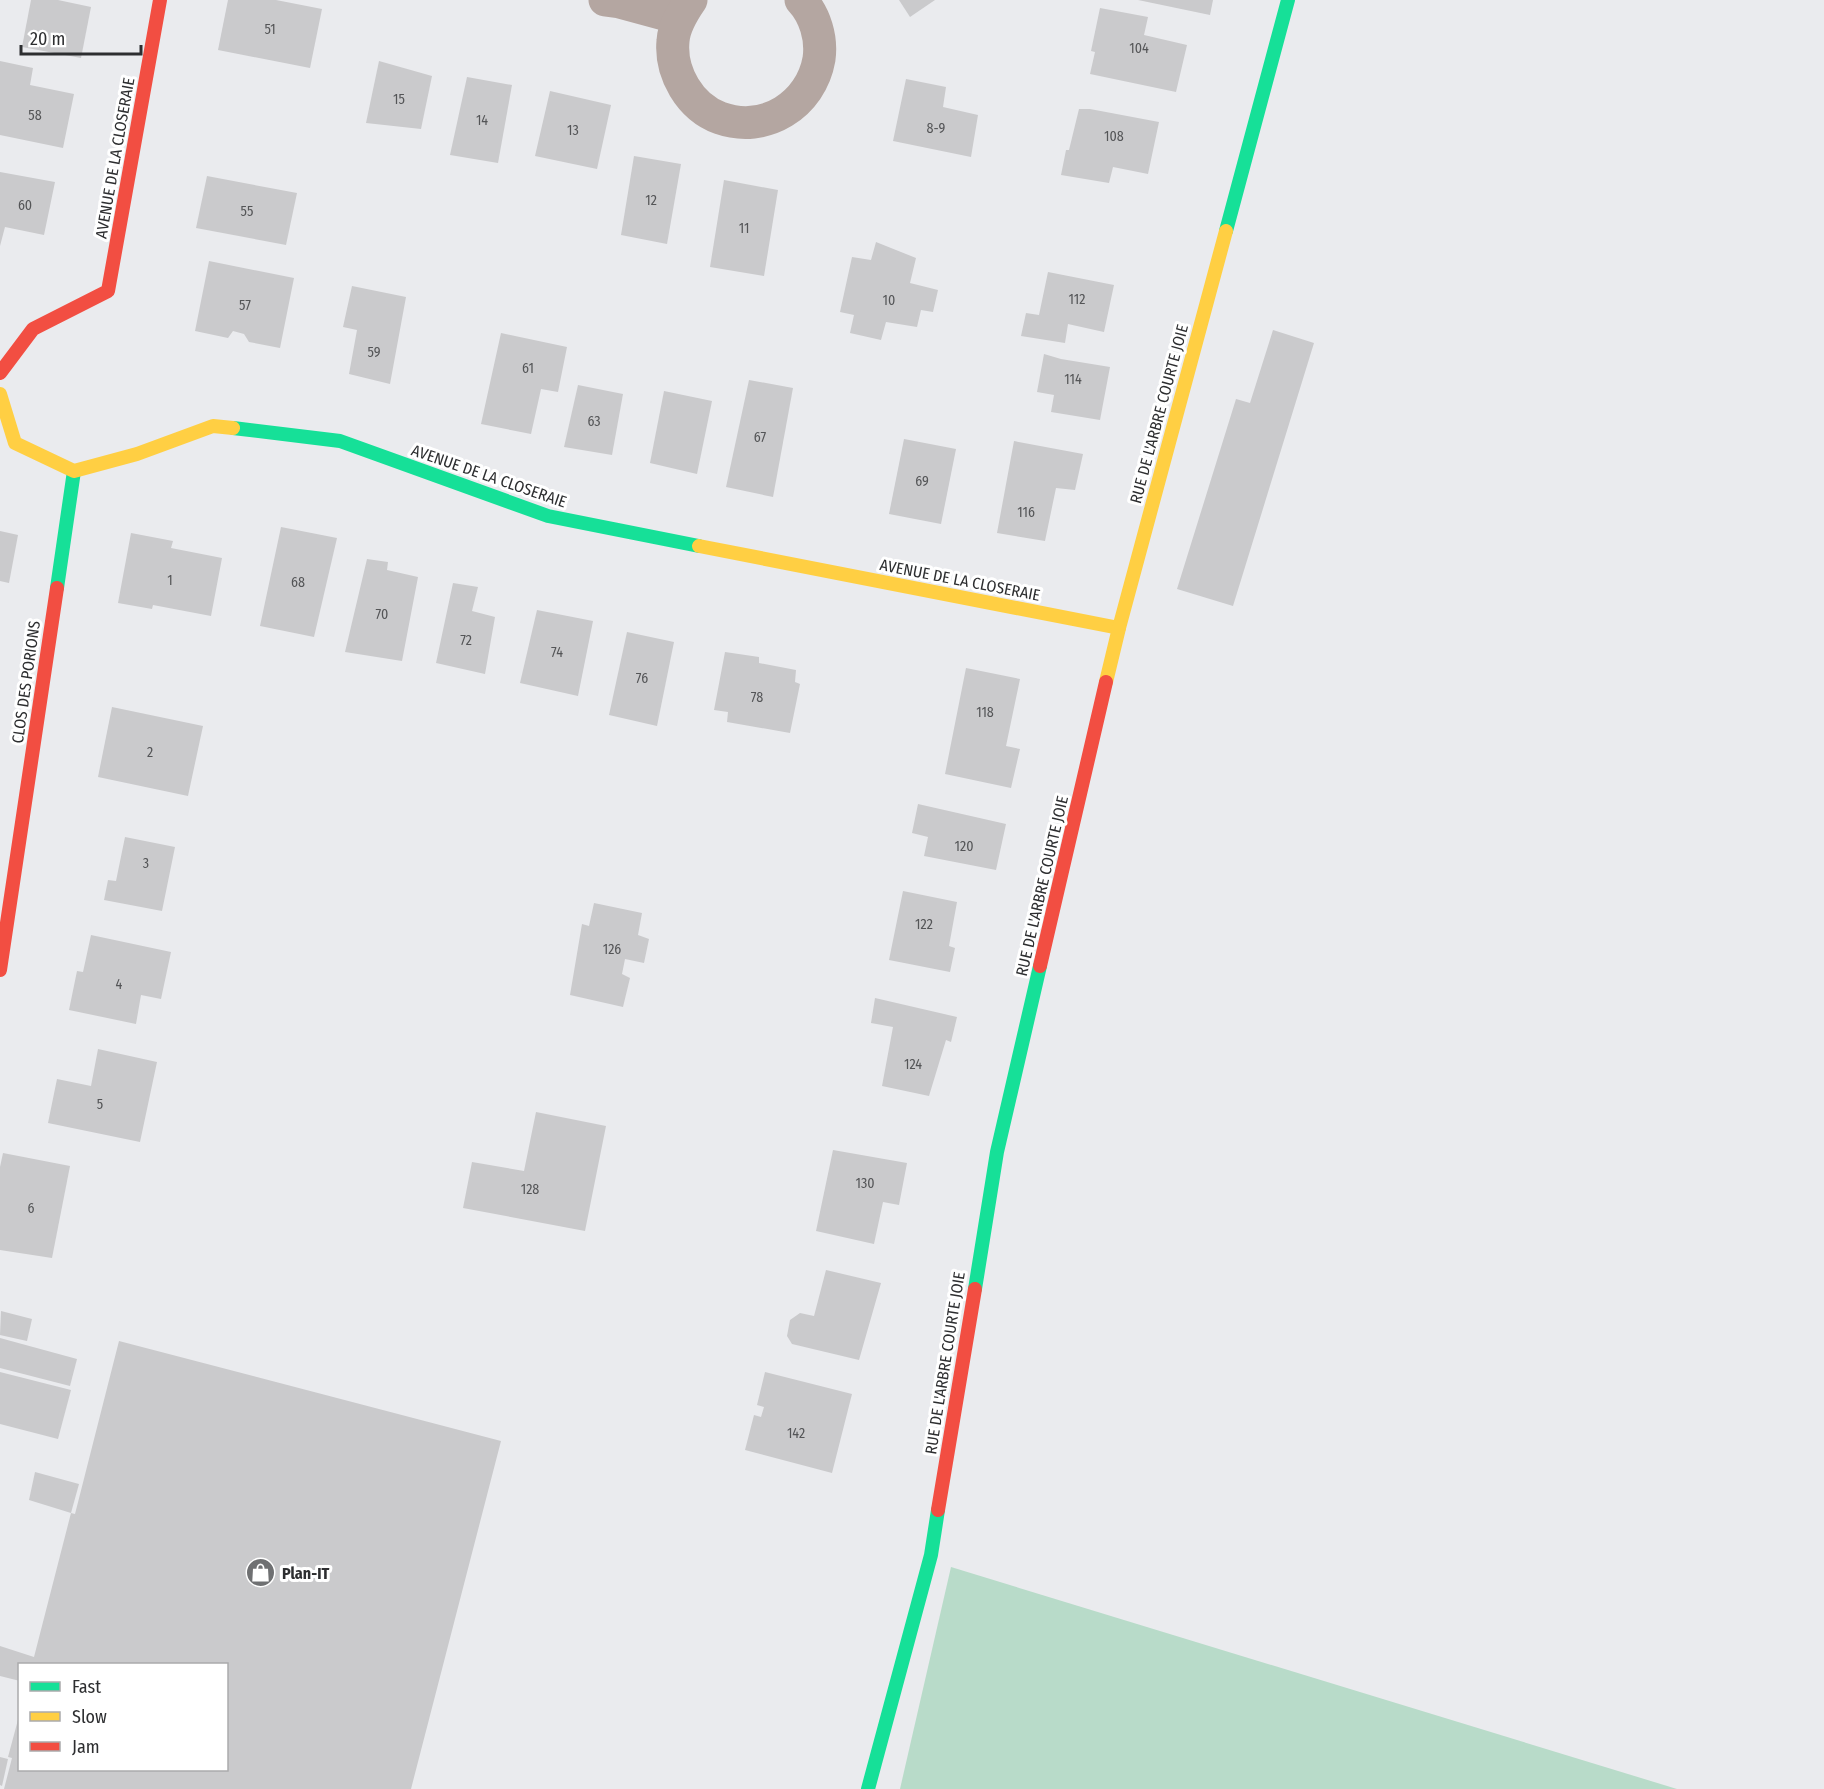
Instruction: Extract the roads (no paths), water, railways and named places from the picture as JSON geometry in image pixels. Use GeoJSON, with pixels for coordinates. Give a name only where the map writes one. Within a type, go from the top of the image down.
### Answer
{"type":"FeatureCollection","features":[{"type":"Feature","properties":{"kind":"street","name":"AVENUE DE LA CLOSERAIE"},"geometry":{"type":"LineString","coordinates":[[0,373],[33,329],[108,291],[160,0]]}},
{"type":"Feature","properties":{"kind":"street"},"geometry":{"type":"LineString","coordinates":[[605,0],[685,9],[673,41],[674,65],[683,87],[698,105],[719,117],[742,123],[766,120],[788,110],[805,94],[816,73],[820,51],[817,28],[808,8],[801,0]]}},
{"type":"Feature","properties":{"kind":"street","name":"RUE DE L'ARBRE COURTE JOIE"},"geometry":{"type":"LineString","coordinates":[[868,1789],[931,1555],[997,1152],[1119,628],[1288,0]]}},
{"type":"Feature","properties":{"kind":"street"},"geometry":{"type":"LineString","coordinates":[[0,394],[15,443],[74,471]]}},
{"type":"Feature","properties":{"kind":"street","name":"AVENUE DE LA CLOSERAIE"},"geometry":{"type":"LineString","coordinates":[[74,471],[136,454],[213,426],[340,441],[548,516],[1119,628]]}},
{"type":"Feature","properties":{"kind":"street","name":"CLOS DES PORIONS"},"geometry":{"type":"LineString","coordinates":[[0,970],[74,471]]}},
{"type":"Feature","properties":{"kind":"place","name":"Plan-IT"},"geometry":{"type":"Point","coordinates":[261,1573]}}]}
